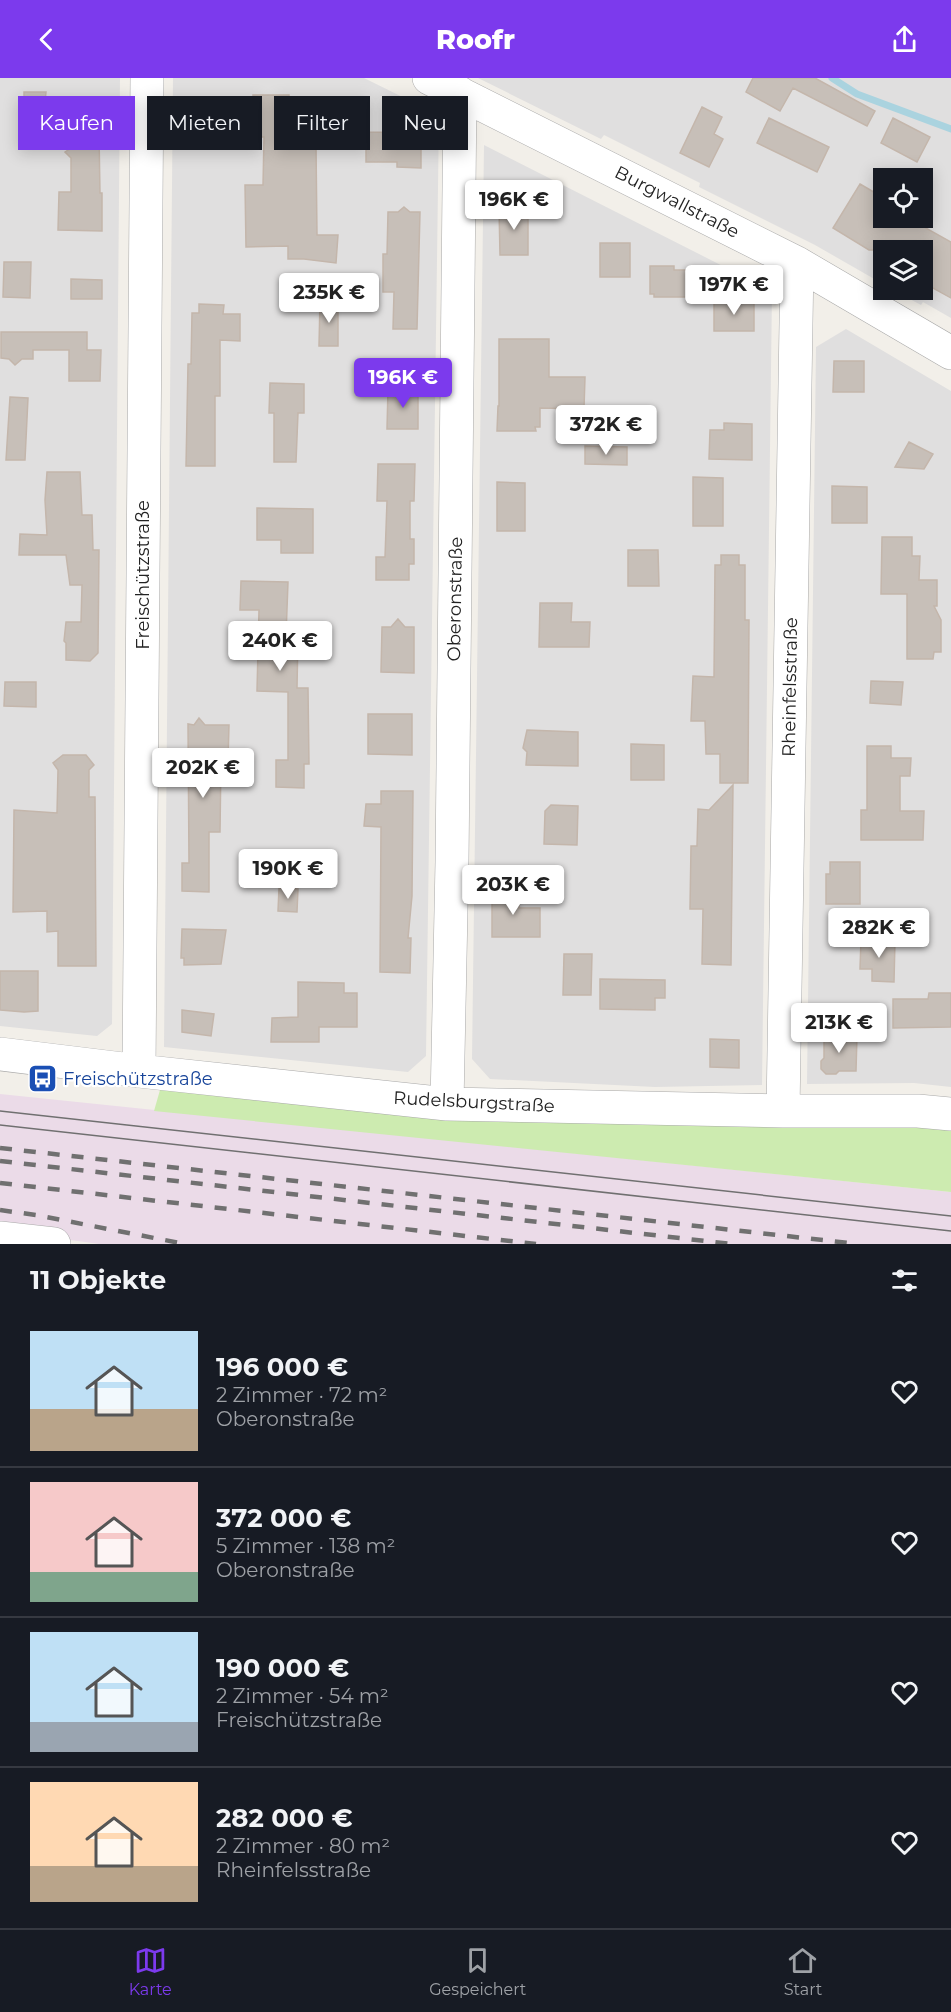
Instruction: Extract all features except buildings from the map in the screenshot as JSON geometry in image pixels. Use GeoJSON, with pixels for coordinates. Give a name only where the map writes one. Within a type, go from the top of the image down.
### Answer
{"type":"FeatureCollection","features":[{"type":"Feature","properties":{"kind":"street","name":"Freischützstraße"},"geometry":{"type":"LineString","coordinates":[[139,1071],[147,78]]}},
{"type":"Feature","properties":{"kind":"street","name":"Burgwallstraße"},"geometry":{"type":"LineString","coordinates":[[429,78],[797,263],[951,353]]}},
{"type":"Feature","properties":{"kind":"street","name":"Oberonstraße"},"geometry":{"type":"LineString","coordinates":[[447,1104],[452,862],[460,93]]}},
{"type":"Feature","properties":{"kind":"street","name":"Rheinfelsstraße"},"geometry":{"type":"LineString","coordinates":[[783,1112],[797,263]]}},
{"type":"Feature","properties":{"kind":"street","name":"Rudelsburgstraße"},"geometry":{"type":"LineString","coordinates":[[0,1054],[447,1104],[783,1112],[918,1111],[951,1114]]}},
{"type":"Feature","properties":{"kind":"street"},"geometry":{"type":"LineString","coordinates":[[0,1238],[54,1244]]}},
{"type":"Feature","properties":{"kind":"shaded area"},"geometry":{"type":"Polygon","coordinates":[[[0,78],[120,78],[120,96],[18,96],[18,150],[119,150],[112,1024],[97,1036],[0,1026],[0,78]]]}},
{"type":"Feature","properties":{"kind":"shaded area"},"geometry":{"type":"Polygon","coordinates":[[[173,78],[364,78],[400,96],[382,96],[382,150],[439,150],[426,1056],[408,1072],[164,1047],[172,150],[262,150],[262,96],[173,96],[173,78]]]}},
{"type":"Feature","properties":{"kind":"shaded area"},"geometry":{"type":"Polygon","coordinates":[[[478,78],[951,78],[951,318],[923,302],[921,305],[912,300],[933,300],[933,240],[873,240],[873,278],[815,245],[699,187],[700,183],[604,135],[601,139],[478,78]]]}},
{"type":"Feature","properties":{"kind":"shaded area"},"geometry":{"type":"Polygon","coordinates":[[[484,145],[772,291],[762,1085],[655,1087],[490,1079],[472,1059],[484,145]]]}},
{"type":"Feature","properties":{"kind":"shaded area"},"geometry":{"type":"Polygon","coordinates":[[[846,329],[951,391],[951,1087],[914,1083],[807,1084],[816,347],[846,329]]]}},
{"type":"Feature","properties":{"kind":"shaded area"},"geometry":{"type":"Polygon","coordinates":[[[0,1094],[951,1192],[951,1244],[99,1244],[0,1230],[0,1094]]]}},
{"type":"Feature","properties":{"kind":"green space"},"geometry":{"type":"Polygon","coordinates":[[[162,1083],[951,1121],[951,1192],[154,1111],[162,1083]]]}},
{"type":"Feature","properties":{"kind":"waterway"},"geometry":{"type":"LineString","coordinates":[[832,78],[857,94],[951,129]]}},
{"type":"Feature","properties":{"kind":"tram line"},"geometry":{"type":"LineString","coordinates":[[0,1111],[951,1216]]}},
{"type":"Feature","properties":{"kind":"tram line"},"geometry":{"type":"LineString","coordinates":[[0,1125],[951,1231]]}},
{"type":"Feature","properties":{"kind":"railway"},"geometry":{"type":"LineString","coordinates":[[0,1148],[858,1244]]}},
{"type":"Feature","properties":{"kind":"railway"},"geometry":{"type":"LineString","coordinates":[[0,1161],[732,1244]]}},
{"type":"Feature","properties":{"kind":"railway"},"geometry":{"type":"LineString","coordinates":[[0,1183],[536,1244]]}},
{"type":"Feature","properties":{"kind":"railway"},"geometry":{"type":"LineString","coordinates":[[0,1210],[185,1244]]}},
{"type":"Feature","properties":{"kind":"place","name":"Freischützstraße"},"geometry":{"type":"Point","coordinates":[42,1079]}}]}
